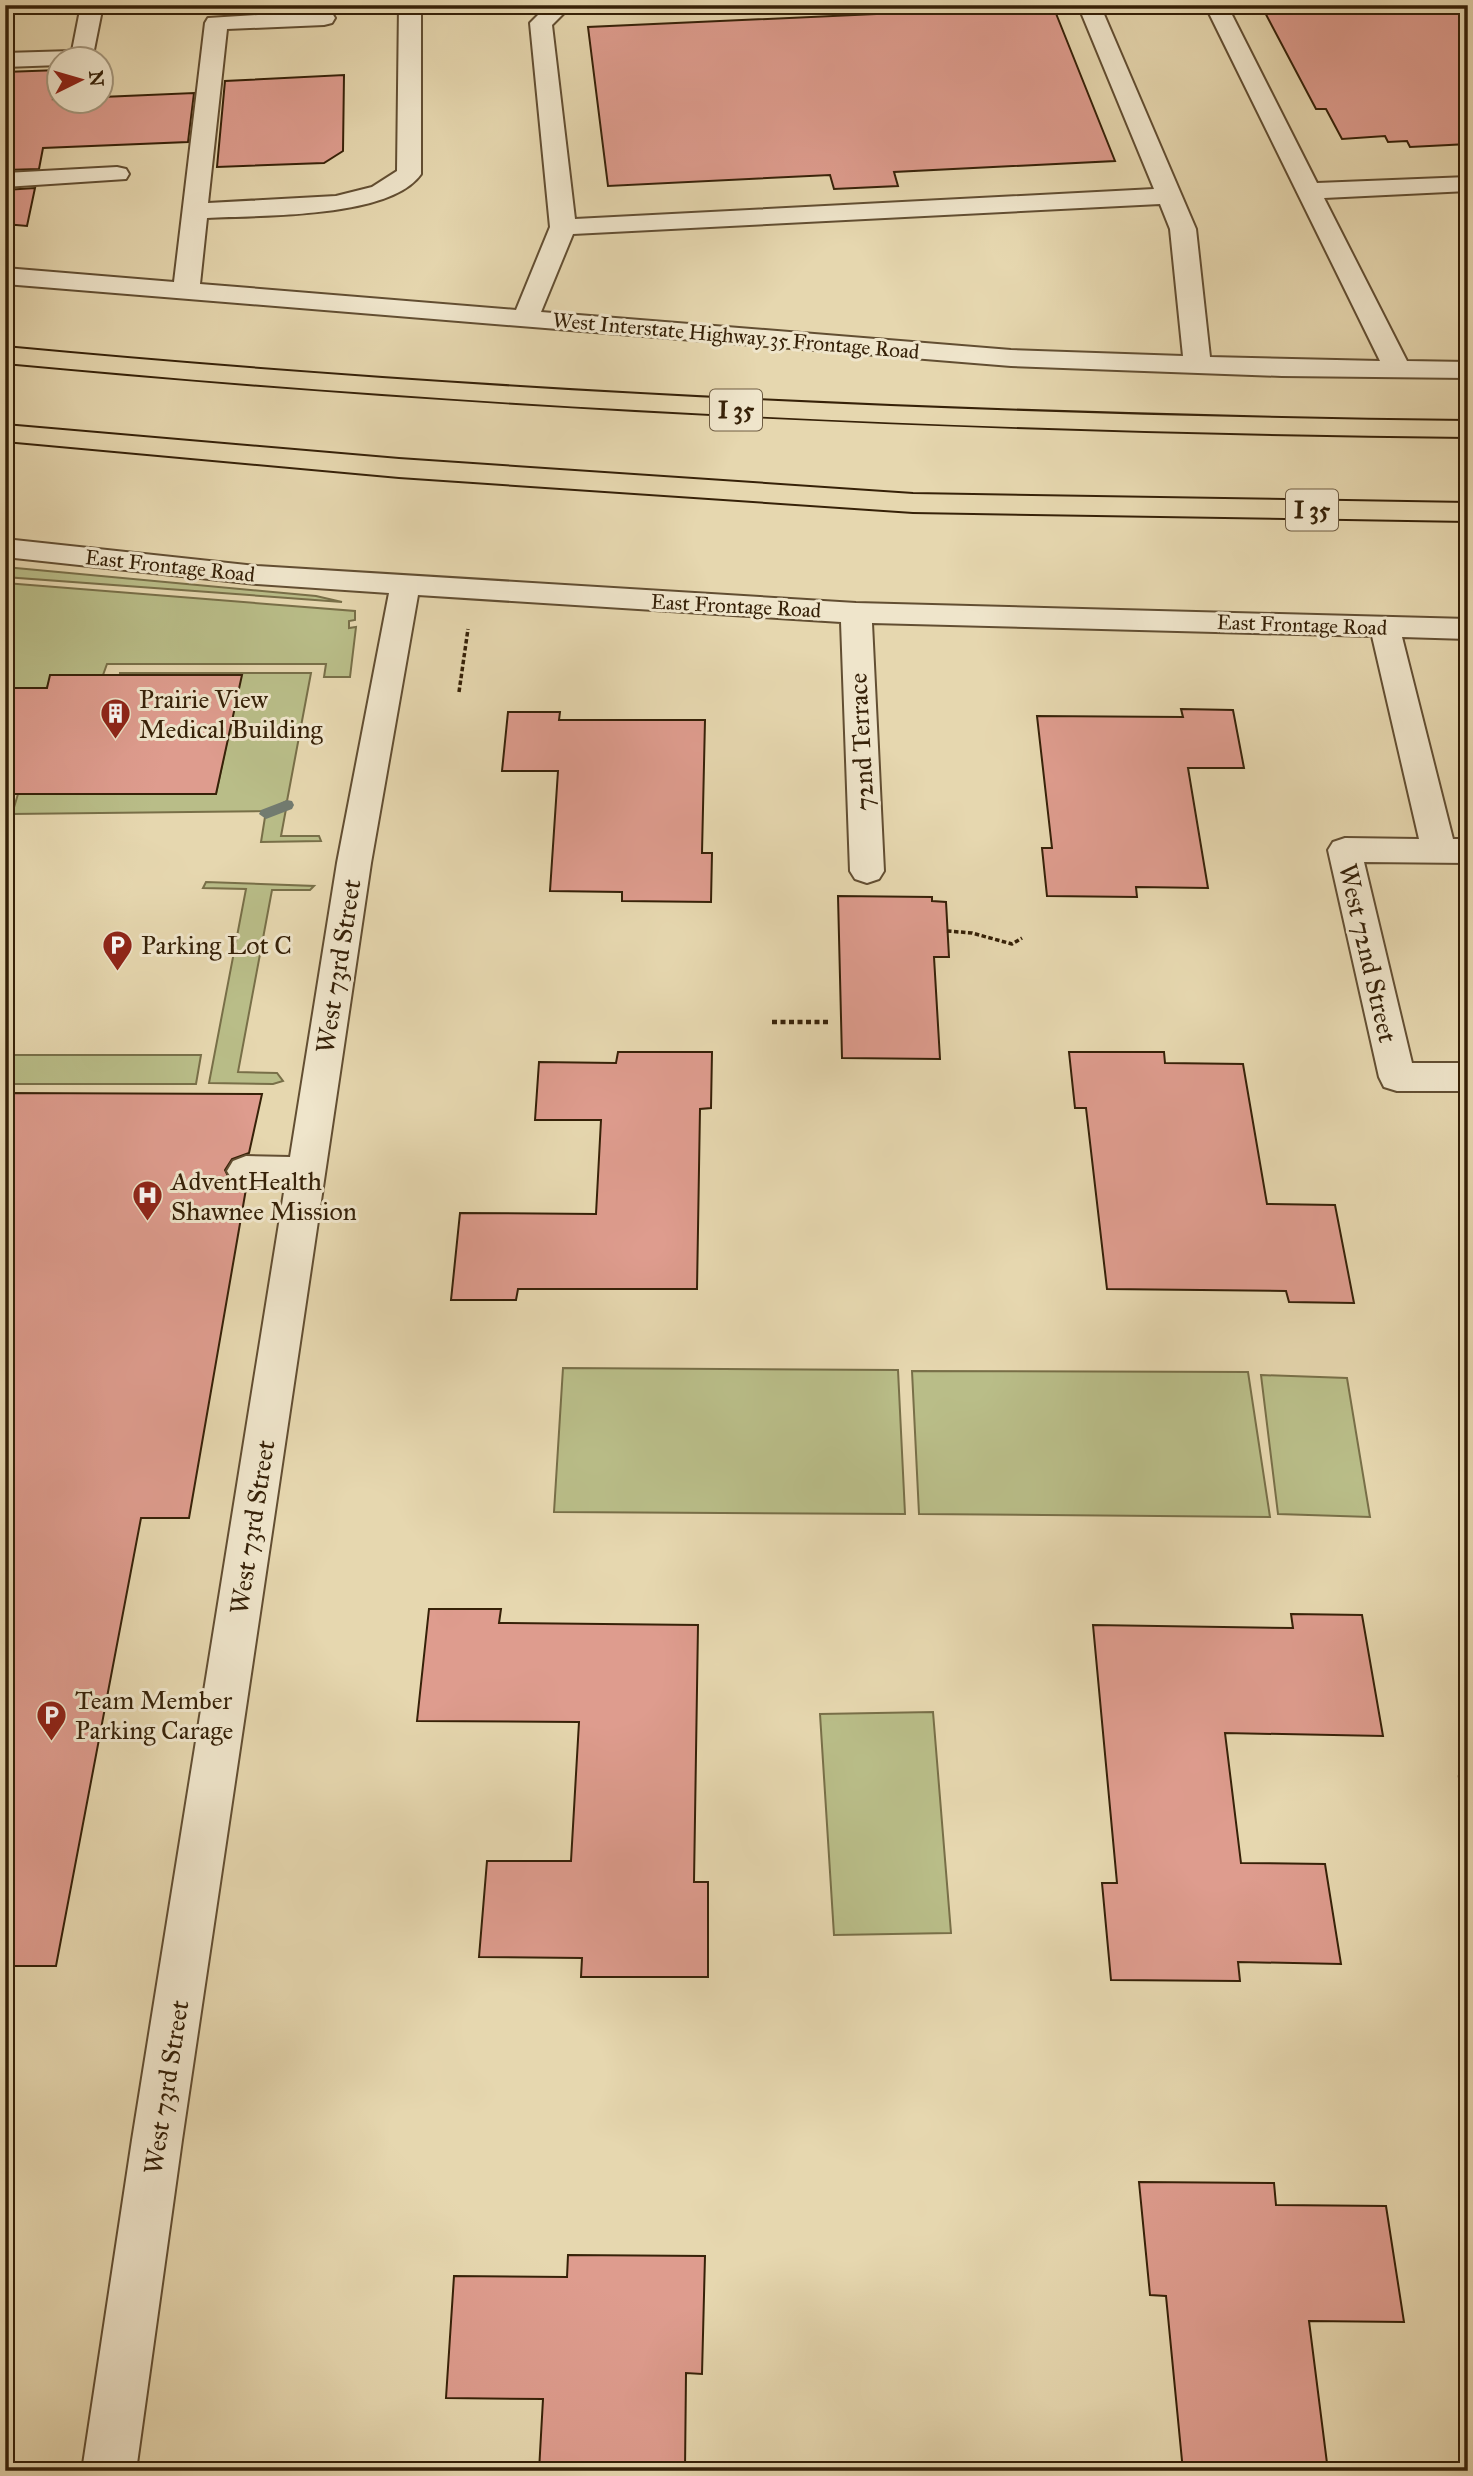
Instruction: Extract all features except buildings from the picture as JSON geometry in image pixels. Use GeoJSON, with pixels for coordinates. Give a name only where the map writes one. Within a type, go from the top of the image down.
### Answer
{"type":"FeatureCollection","features":[{"type":"Feature","properties":{"kind":"highway","name":"I 35"},"geometry":{"type":"LineString","coordinates":[[5,355],[230,377],[641,406],[996,422],[1468,429]]}},
{"type":"Feature","properties":{"kind":"highway","name":"I 35"},"geometry":{"type":"LineString","coordinates":[[5,433],[412,469],[900,502],[1157,509],[1468,512]]}},
{"type":"Feature","properties":{"kind":"street"},"geometry":{"type":"LineString","coordinates":[[5,60],[82,57],[93,5]]}},
{"type":"Feature","properties":{"kind":"street"},"geometry":{"type":"LineString","coordinates":[[195,211],[337,203],[380,194],[409,174],[410,5]]}},
{"type":"Feature","properties":{"kind":"street"},"geometry":{"type":"LineString","coordinates":[[525,319],[563,226],[541,23],[561,5]]}},
{"type":"Feature","properties":{"kind":"street"},"geometry":{"type":"LineString","coordinates":[[1089,5],[1183,229],[1198,365]]}},
{"type":"Feature","properties":{"kind":"street"},"geometry":{"type":"LineString","coordinates":[[1216,5],[1397,369]]}},
{"type":"Feature","properties":{"kind":"street"},"geometry":{"type":"LineString","coordinates":[[186,292],[216,23],[324,18]]}},
{"type":"Feature","properties":{"kind":"street"},"geometry":{"type":"LineString","coordinates":[[5,180],[117,174]]}},
{"type":"Feature","properties":{"kind":"street"},"geometry":{"type":"LineString","coordinates":[[1309,191],[1468,184]]}},
{"type":"Feature","properties":{"kind":"street"},"geometry":{"type":"LineString","coordinates":[[563,226],[1169,196]]}},
{"type":"Feature","properties":{"kind":"street","name":"West Interstate Highway 35 Frontage Road"},"geometry":{"type":"LineString","coordinates":[[5,276],[1011,358],[1468,370]]}},
{"type":"Feature","properties":{"kind":"street","name":"East Frontage Road"},"geometry":{"type":"LineString","coordinates":[[5,548],[257,575],[856,613],[1468,629]]}},
{"type":"Feature","properties":{"kind":"street","name":"West 73rd Street"},"geometry":{"type":"LineString","coordinates":[[109,2471],[354,863],[405,585]]}},
{"type":"Feature","properties":{"kind":"street","name":"72nd Terrace"},"geometry":{"type":"LineString","coordinates":[[856,613],[867,871]]}},
{"type":"Feature","properties":{"kind":"street","name":"West 72nd Street"},"geometry":{"type":"LineString","coordinates":[[1385,628],[1454,851],[1345,850],[1397,1077],[1468,1077]]}},
{"type":"Feature","properties":{"kind":"street"},"geometry":{"type":"LineString","coordinates":[[248,1158],[308,1159]]}},
{"type":"Feature","properties":{"kind":"path"},"geometry":{"type":"LineString","coordinates":[[459,692],[469,628]]}},
{"type":"Feature","properties":{"kind":"path"},"geometry":{"type":"LineString","coordinates":[[947,931],[966,930],[986,939],[1012,944],[1022,938]]}},
{"type":"Feature","properties":{"kind":"path"},"geometry":{"type":"LineString","coordinates":[[772,1022],[829,1022]]}},
{"type":"Feature","properties":{"kind":"path"},"geometry":{"type":"LineString","coordinates":[[1458,1778],[1468,1777]]}},
{"type":"Feature","properties":{"kind":"green space"},"geometry":{"type":"Polygon","coordinates":[[[5,567],[316,596],[342,602],[5,577],[5,567]]]}},
{"type":"Feature","properties":{"kind":"green space"},"geometry":{"type":"Polygon","coordinates":[[[5,583],[355,611],[355,620],[349,621],[349,628],[356,627],[350,677],[324,677],[326,664],[107,664],[103,675],[51,675],[47,688],[5,688],[5,583]]]}},
{"type":"Feature","properties":{"kind":"green space"},"geometry":{"type":"Polygon","coordinates":[[[119,673],[311,673],[287,801],[267,811],[12,814],[18,794],[216,794],[241,675],[119,673]]]}},
{"type":"Feature","properties":{"kind":"green space"},"geometry":{"type":"Polygon","coordinates":[[[286,809],[281,836],[319,836],[321,841],[261,842],[265,817],[286,809]]]}},
{"type":"Feature","properties":{"kind":"green space"},"geometry":{"type":"Polygon","coordinates":[[[206,882],[314,886],[310,890],[272,890],[238,1072],[277,1073],[283,1081],[273,1084],[209,1083],[246,889],[203,888],[206,882]]]}},
{"type":"Feature","properties":{"kind":"green space"},"geometry":{"type":"Polygon","coordinates":[[[5,1055],[201,1055],[196,1084],[5,1084],[5,1055]]]}},
{"type":"Feature","properties":{"kind":"green space"},"geometry":{"type":"Polygon","coordinates":[[[563,1368],[898,1370],[905,1514],[554,1512],[563,1368]]]}},
{"type":"Feature","properties":{"kind":"green space"},"geometry":{"type":"Polygon","coordinates":[[[912,1371],[1248,1372],[1270,1517],[919,1514],[912,1371]]]}},
{"type":"Feature","properties":{"kind":"green space"},"geometry":{"type":"Polygon","coordinates":[[[1261,1375],[1347,1378],[1370,1517],[1278,1514],[1261,1375]]]}},
{"type":"Feature","properties":{"kind":"green space"},"geometry":{"type":"Polygon","coordinates":[[[933,1712],[951,1933],[834,1935],[820,1714],[933,1712]]]}},
{"type":"Feature","properties":{"kind":"waterway"},"geometry":{"type":"LineString","coordinates":[[266,814],[287,805]]}},
{"type":"Feature","properties":{"kind":"place","name":"Prairie View Medical Building"},"geometry":{"type":"Point","coordinates":[116,741]}},
{"type":"Feature","properties":{"kind":"place","name":"Parking Lot C"},"geometry":{"type":"Point","coordinates":[118,972]}},
{"type":"Feature","properties":{"kind":"place","name":"AdventHealth Shawnee Mission"},"geometry":{"type":"Point","coordinates":[148,1223]}},
{"type":"Feature","properties":{"kind":"place","name":"Team Member Parking Carage"},"geometry":{"type":"Point","coordinates":[52,1742]}}]}
